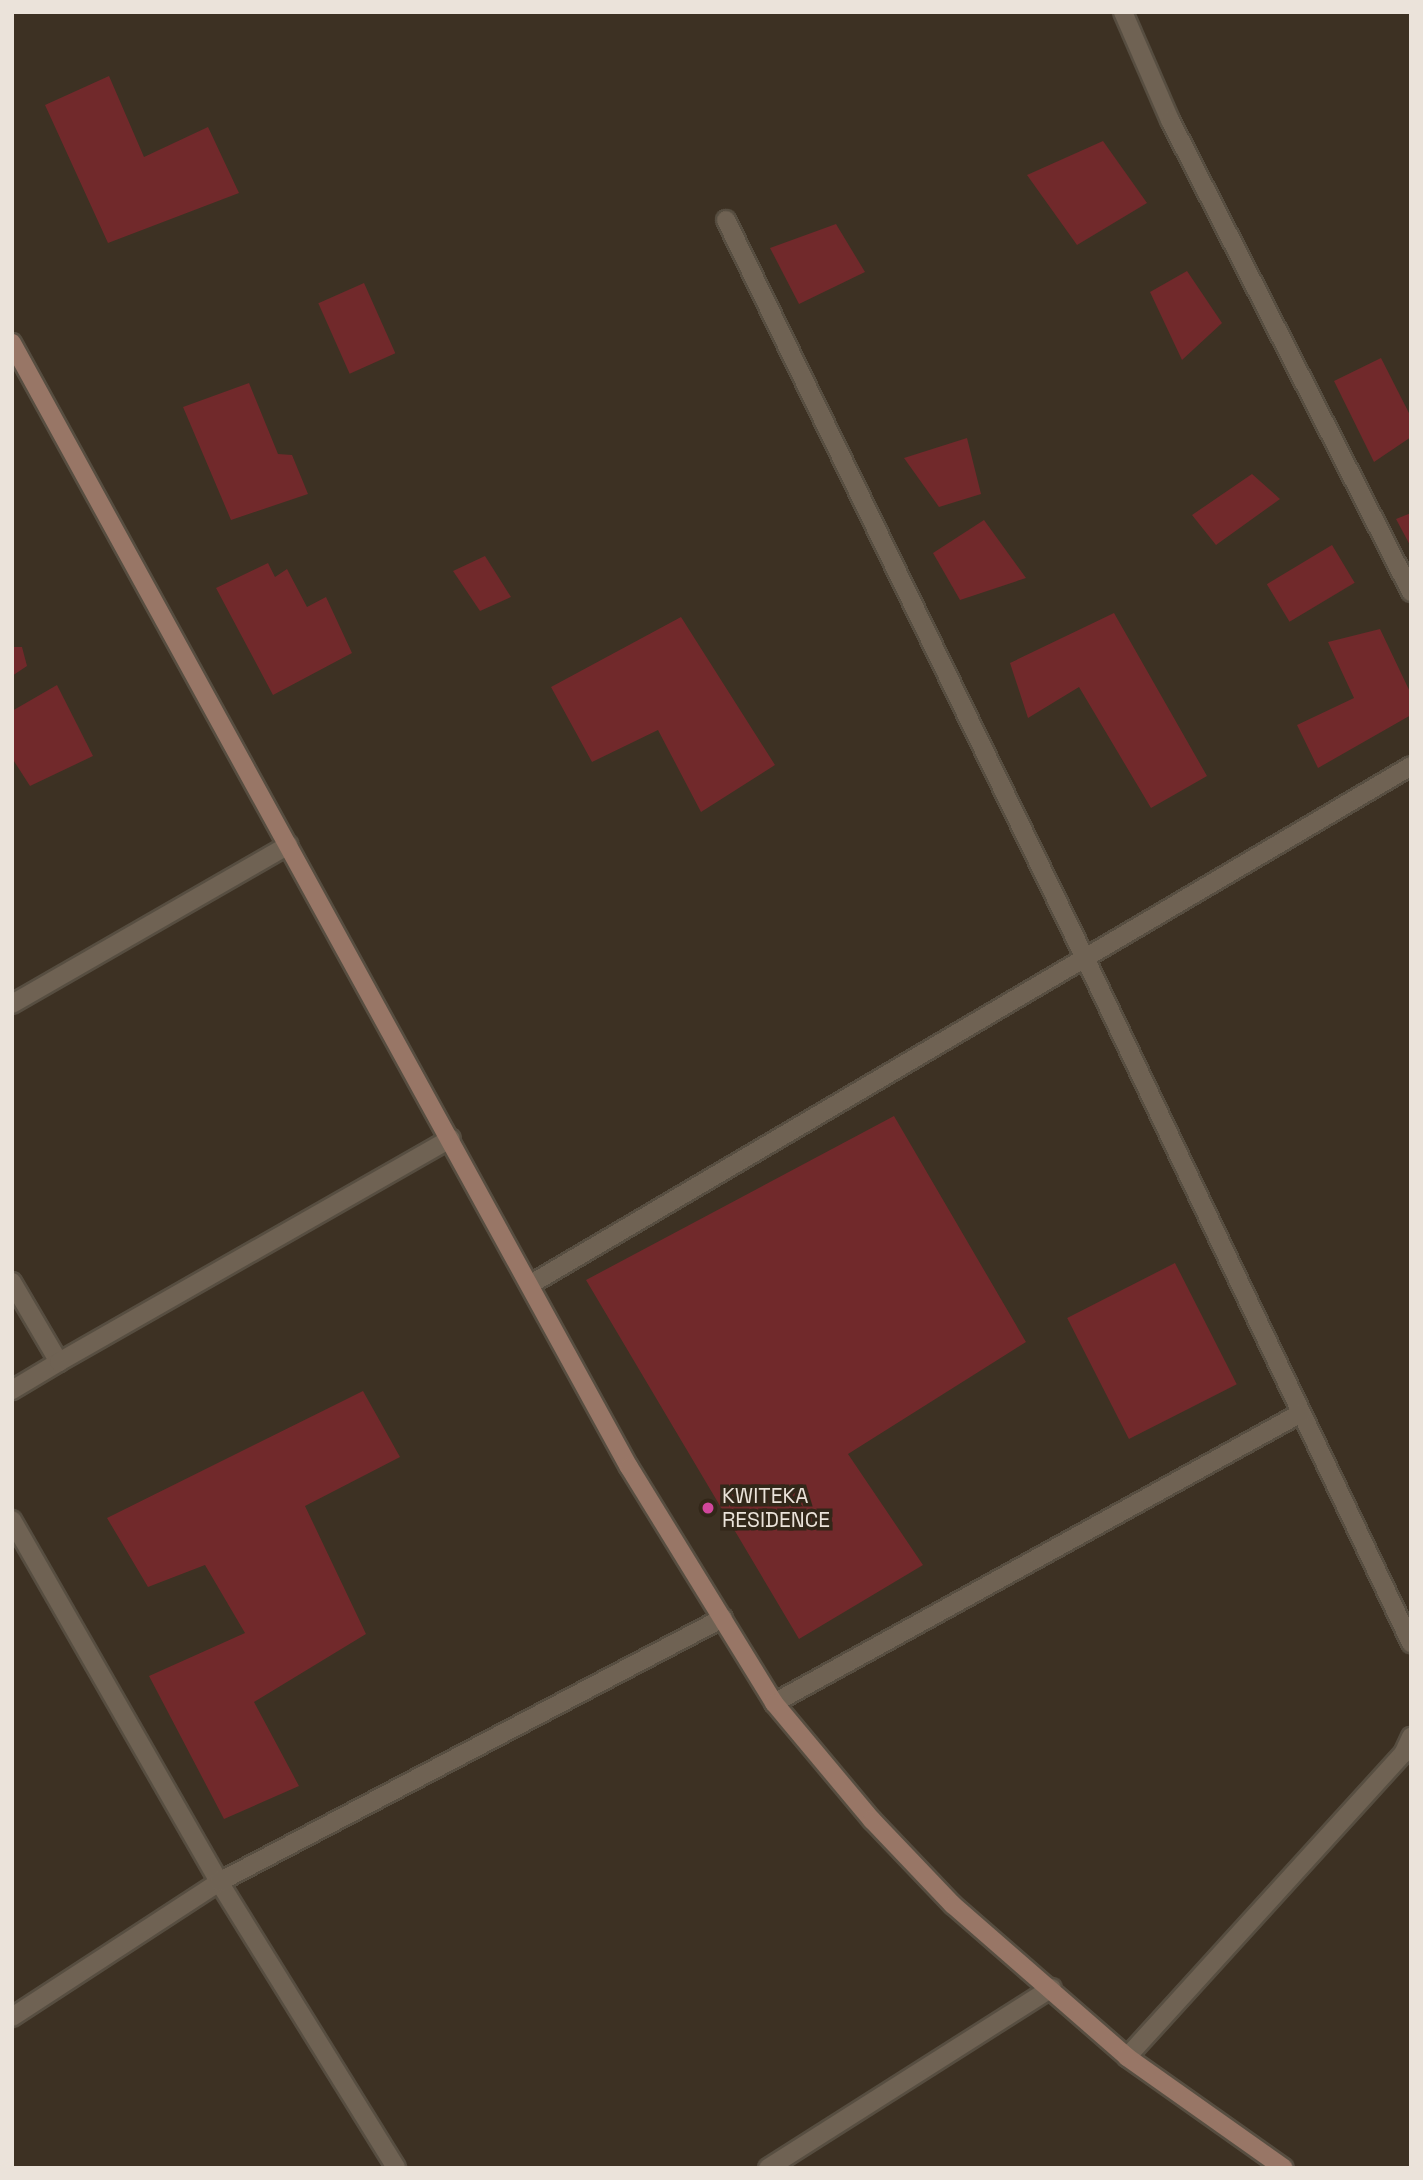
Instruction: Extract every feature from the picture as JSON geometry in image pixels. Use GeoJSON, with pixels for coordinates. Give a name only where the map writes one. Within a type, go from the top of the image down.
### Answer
{"type":"FeatureCollection","features":[{"type":"Feature","properties":{"kind":"main road"},"geometry":{"type":"LineString","coordinates":[[12,343],[531,1283],[629,1467],[774,1703],[873,1820],[953,1905],[1052,1987],[1127,2057],[1283,2168]]}},
{"type":"Feature","properties":{"kind":"street"},"geometry":{"type":"LineString","coordinates":[[1123,12],[1170,120],[1411,592]]}},
{"type":"Feature","properties":{"kind":"street"},"geometry":{"type":"LineString","coordinates":[[726,220],[1086,958],[1411,1643]]}},
{"type":"Feature","properties":{"kind":"street"},"geometry":{"type":"LineString","coordinates":[[531,1283],[1411,766]]}},
{"type":"Feature","properties":{"kind":"street"},"geometry":{"type":"LineString","coordinates":[[12,1004],[289,845]]}},
{"type":"Feature","properties":{"kind":"street"},"geometry":{"type":"LineString","coordinates":[[12,1390],[451,1138]]}},
{"type":"Feature","properties":{"kind":"street"},"geometry":{"type":"LineString","coordinates":[[12,1282],[59,1362]]}},
{"type":"Feature","properties":{"kind":"street"},"geometry":{"type":"LineString","coordinates":[[774,1703],[1301,1413]]}},
{"type":"Feature","properties":{"kind":"street"},"geometry":{"type":"LineString","coordinates":[[12,1520],[219,1882],[396,2168]]}},
{"type":"Feature","properties":{"kind":"street"},"geometry":{"type":"LineString","coordinates":[[12,2017],[219,1882],[723,1618]]}},
{"type":"Feature","properties":{"kind":"street"},"geometry":{"type":"LineString","coordinates":[[1127,2057],[1403,1754],[1411,1737]]}},
{"type":"Feature","properties":{"kind":"street"},"geometry":{"type":"LineString","coordinates":[[768,2168],[1052,1987]]}},
{"type":"Feature","properties":{"kind":"building"},"geometry":{"type":"Polygon","coordinates":[[[109,76],[144,157],[208,127],[239,193],[108,243],[45,105],[109,76]]]}},
{"type":"Feature","properties":{"kind":"building"},"geometry":{"type":"Polygon","coordinates":[[[1103,141],[1147,203],[1077,245],[1027,175],[1103,141]]]}},
{"type":"Feature","properties":{"kind":"building"},"geometry":{"type":"Polygon","coordinates":[[[836,224],[865,272],[799,304],[770,248],[836,224]]]}},
{"type":"Feature","properties":{"kind":"building"},"geometry":{"type":"Polygon","coordinates":[[[1187,271],[1222,323],[1182,360],[1150,292],[1187,271]]]}},
{"type":"Feature","properties":{"kind":"building"},"geometry":{"type":"Polygon","coordinates":[[[364,283],[395,353],[350,374],[318,303],[364,283]]]}},
{"type":"Feature","properties":{"kind":"building"},"geometry":{"type":"Polygon","coordinates":[[[1381,358],[1411,417],[1411,437],[1374,462],[1334,381],[1381,358]]]}},
{"type":"Feature","properties":{"kind":"building"},"geometry":{"type":"Polygon","coordinates":[[[249,383],[278,454],[292,455],[308,494],[231,520],[183,407],[249,383]]]}},
{"type":"Feature","properties":{"kind":"building"},"geometry":{"type":"Polygon","coordinates":[[[967,438],[981,494],[939,507],[904,458],[967,438]]]}},
{"type":"Feature","properties":{"kind":"building"},"geometry":{"type":"Polygon","coordinates":[[[1252,474],[1280,499],[1216,545],[1192,515],[1252,474]]]}},
{"type":"Feature","properties":{"kind":"building"},"geometry":{"type":"Polygon","coordinates":[[[1411,513],[1411,547],[1396,519],[1411,513]]]}},
{"type":"Feature","properties":{"kind":"building"},"geometry":{"type":"Polygon","coordinates":[[[984,520],[1026,578],[960,600],[933,553],[984,520]]]}},
{"type":"Feature","properties":{"kind":"building"},"geometry":{"type":"Polygon","coordinates":[[[1332,545],[1355,583],[1290,622],[1267,584],[1332,545]]]}},
{"type":"Feature","properties":{"kind":"building"},"geometry":{"type":"Polygon","coordinates":[[[485,556],[511,597],[480,611],[453,571],[485,556]]]}},
{"type":"Feature","properties":{"kind":"building"},"geometry":{"type":"Polygon","coordinates":[[[268,563],[275,577],[287,569],[307,607],[326,597],[352,653],[273,695],[216,588],[268,563]]]}},
{"type":"Feature","properties":{"kind":"building"},"geometry":{"type":"Polygon","coordinates":[[[1114,613],[1207,776],[1151,808],[1079,687],[1028,718],[1010,663],[1114,613]]]}},
{"type":"Feature","properties":{"kind":"building"},"geometry":{"type":"Polygon","coordinates":[[[681,617],[775,765],[701,812],[658,730],[592,762],[551,687],[681,617]]]}},
{"type":"Feature","properties":{"kind":"building"},"geometry":{"type":"Polygon","coordinates":[[[1380,629],[1411,694],[1411,715],[1318,768],[1297,725],[1354,698],[1328,642],[1380,629]]]}},
{"type":"Feature","properties":{"kind":"building"},"geometry":{"type":"Polygon","coordinates":[[[12,647],[22,647],[27,666],[12,676],[12,647]]]}},
{"type":"Feature","properties":{"kind":"building"},"geometry":{"type":"Polygon","coordinates":[[[57,685],[93,756],[30,786],[12,758],[12,711],[57,685]]]}},
{"type":"Feature","properties":{"kind":"building"},"geometry":{"type":"Polygon","coordinates":[[[894,1116],[1026,1342],[848,1454],[923,1565],[799,1639],[586,1280],[894,1116]]]}},
{"type":"Feature","properties":{"kind":"building"},"geometry":{"type":"Polygon","coordinates":[[[1175,1263],[1237,1384],[1129,1439],[1067,1318],[1175,1263]]]}},
{"type":"Feature","properties":{"kind":"building"},"geometry":{"type":"Polygon","coordinates":[[[363,1391],[400,1457],[305,1506],[366,1634],[254,1702],[299,1786],[224,1819],[149,1676],[245,1633],[205,1565],[148,1587],[107,1518],[363,1391]]]}},
{"type":"Feature","properties":{"kind":"place","name":"KWITEKA RESIDENCE"},"geometry":{"type":"Point","coordinates":[708,1508]}}]}
